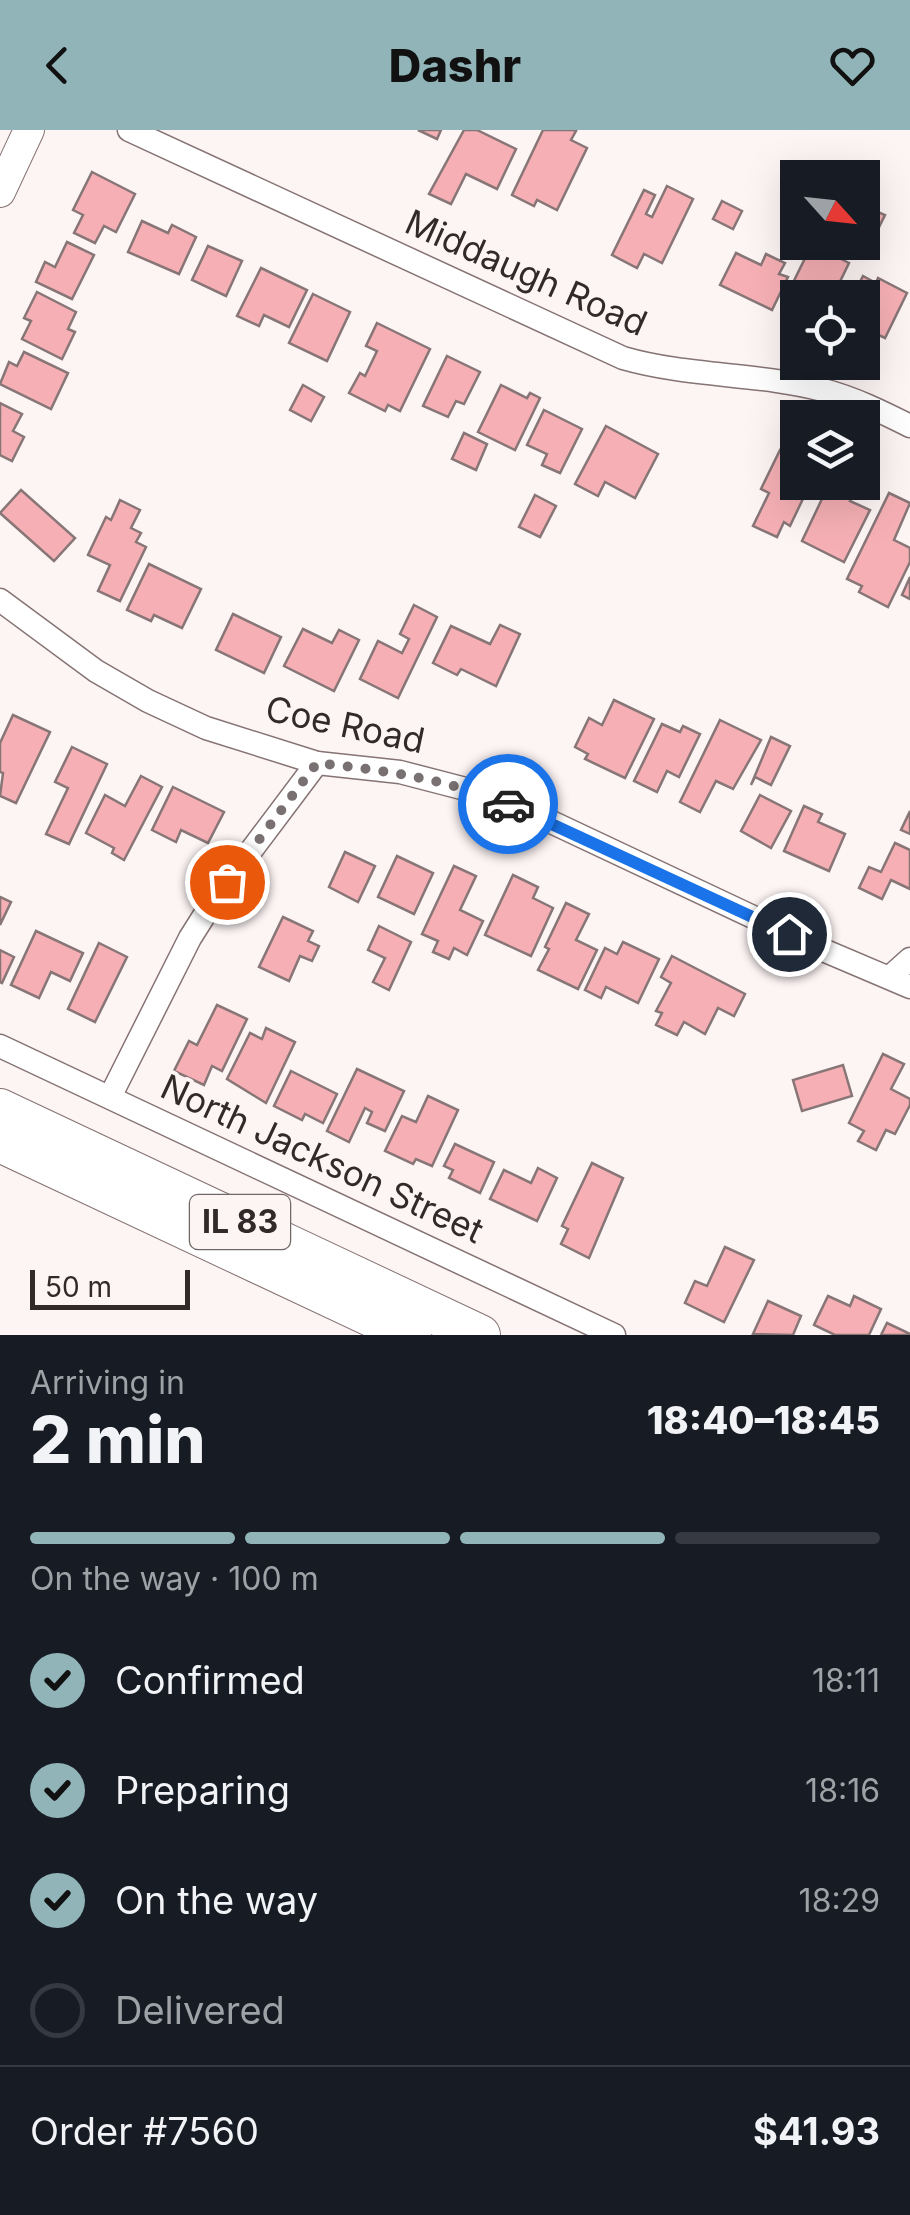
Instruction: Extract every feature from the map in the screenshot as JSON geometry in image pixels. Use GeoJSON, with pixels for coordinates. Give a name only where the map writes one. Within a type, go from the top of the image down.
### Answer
{"type":"FeatureCollection","features":[{"type":"Feature","properties":{"kind":"highway","name":"IL 83"},"geometry":{"type":"LineString","coordinates":[[0,1109],[480,1335]]}},
{"type":"Feature","properties":{"kind":"highway","name":"IL 83"},"geometry":{"type":"LineString","coordinates":[[0,1142],[410,1335]]}},
{"type":"Feature","properties":{"kind":"main road"},"geometry":{"type":"LineString","coordinates":[[0,192],[29,130]]}},
{"type":"Feature","properties":{"kind":"street","name":"Middaugh Road"},"geometry":{"type":"LineString","coordinates":[[129,130],[623,358],[668,369],[821,389],[851,398],[910,426]]}},
{"type":"Feature","properties":{"kind":"street","name":"Coe Road"},"geometry":{"type":"LineString","coordinates":[[0,600],[66,651],[148,701],[206,728],[317,763],[400,772],[477,792],[547,820],[823,950],[900,982]]}},
{"type":"Feature","properties":{"kind":"street"},"geometry":{"type":"LineString","coordinates":[[110,1098],[190,938],[317,763]]}},
{"type":"Feature","properties":{"kind":"street"},"geometry":{"type":"LineString","coordinates":[[900,982],[910,959]]}},
{"type":"Feature","properties":{"kind":"street","name":"North Jackson Street"},"geometry":{"type":"LineString","coordinates":[[0,1046],[614,1335]]}},
{"type":"Feature","properties":{"kind":"building"},"geometry":{"type":"Polygon","coordinates":[[[418,130],[441,130],[437,139],[418,130]]]}},
{"type":"Feature","properties":{"kind":"building"},"geometry":{"type":"Polygon","coordinates":[[[464,130],[477,130],[516,149],[497,189],[466,174],[451,204],[429,194],[464,130]]]}},
{"type":"Feature","properties":{"kind":"building"},"geometry":{"type":"Polygon","coordinates":[[[543,130],[576,131],[571,140],[587,148],[557,210],[537,200],[534,206],[512,195],[543,130]]]}},
{"type":"Feature","properties":{"kind":"building"},"geometry":{"type":"Polygon","coordinates":[[[92,172],[135,194],[116,232],[104,226],[95,243],[74,233],[83,215],[73,210],[92,172]]]}},
{"type":"Feature","properties":{"kind":"building"},"geometry":{"type":"Polygon","coordinates":[[[667,186],[693,199],[662,263],[644,254],[637,268],[612,255],[644,190],[655,195],[646,214],[652,217],[667,186]]]}},
{"type":"Feature","properties":{"kind":"building"},"geometry":{"type":"Polygon","coordinates":[[[722,201],[742,211],[733,229],[713,219],[722,201]]]}},
{"type":"Feature","properties":{"kind":"building"},"geometry":{"type":"Polygon","coordinates":[[[142,221],[168,233],[172,225],[196,237],[179,274],[128,252],[142,221]]]}},
{"type":"Feature","properties":{"kind":"building"},"geometry":{"type":"Polygon","coordinates":[[[67,242],[94,255],[72,299],[36,282],[45,262],[55,267],[67,242]]]}},
{"type":"Feature","properties":{"kind":"building"},"geometry":{"type":"Polygon","coordinates":[[[208,246],[242,261],[226,296],[192,280],[208,246]]]}},
{"type":"Feature","properties":{"kind":"building"},"geometry":{"type":"Polygon","coordinates":[[[736,253],[761,265],[766,254],[785,263],[779,274],[788,277],[780,280],[780,294],[772,310],[720,285],[736,253]]]}},
{"type":"Feature","properties":{"kind":"building"},"geometry":{"type":"Polygon","coordinates":[[[804,260],[849,263],[841,280],[794,280],[804,260]]]}},
{"type":"Feature","properties":{"kind":"building"},"geometry":{"type":"Polygon","coordinates":[[[261,268],[307,290],[289,327],[264,315],[259,326],[237,316],[261,268]]]}},
{"type":"Feature","properties":{"kind":"building"},"geometry":{"type":"Polygon","coordinates":[[[878,278],[907,293],[885,338],[880,336],[878,278]]]}},
{"type":"Feature","properties":{"kind":"building"},"geometry":{"type":"Polygon","coordinates":[[[37,292],[76,312],[68,329],[75,332],[62,359],[22,339],[31,321],[24,318],[37,292]]]}},
{"type":"Feature","properties":{"kind":"building"},"geometry":{"type":"Polygon","coordinates":[[[313,294],[350,312],[327,361],[289,343],[313,294]]]}},
{"type":"Feature","properties":{"kind":"building"},"geometry":{"type":"Polygon","coordinates":[[[377,323],[430,349],[400,411],[388,405],[385,411],[349,393],[360,373],[365,376],[377,351],[366,346],[377,323]]]}},
{"type":"Feature","properties":{"kind":"building"},"geometry":{"type":"Polygon","coordinates":[[[24,352],[68,373],[51,409],[0,384],[9,362],[17,366],[24,352]]]}},
{"type":"Feature","properties":{"kind":"building"},"geometry":{"type":"Polygon","coordinates":[[[447,356],[480,372],[464,404],[456,401],[448,417],[423,406],[447,356]]]}},
{"type":"Feature","properties":{"kind":"building"},"geometry":{"type":"Polygon","coordinates":[[[303,385],[324,397],[311,421],[290,410],[303,385]]]}},
{"type":"Feature","properties":{"kind":"building"},"geometry":{"type":"Polygon","coordinates":[[[501,385],[527,398],[530,393],[540,398],[515,450],[478,432],[501,385]]]}},
{"type":"Feature","properties":{"kind":"building"},"geometry":{"type":"Polygon","coordinates":[[[0,403],[22,414],[13,431],[24,437],[12,461],[0,455],[0,403]]]}},
{"type":"Feature","properties":{"kind":"building"},"geometry":{"type":"Polygon","coordinates":[[[544,410],[582,429],[560,473],[542,465],[547,454],[527,445],[544,410]]]}},
{"type":"Feature","properties":{"kind":"building"},"geometry":{"type":"Polygon","coordinates":[[[606,426],[658,454],[635,498],[605,482],[598,496],[575,484],[606,426]]]}},
{"type":"Feature","properties":{"kind":"building"},"geometry":{"type":"Polygon","coordinates":[[[464,433],[487,444],[476,470],[452,459],[464,433]]]}},
{"type":"Feature","properties":{"kind":"building"},"geometry":{"type":"Polygon","coordinates":[[[780,450],[780,500],[802,500],[790,526],[784,522],[777,537],[753,526],[769,493],[761,489],[780,450]]]}},
{"type":"Feature","properties":{"kind":"building"},"geometry":{"type":"Polygon","coordinates":[[[21,490],[75,538],[54,561],[0,513],[21,490]]]}},
{"type":"Feature","properties":{"kind":"building"},"geometry":{"type":"Polygon","coordinates":[[[889,493],[910,503],[894,540],[910,548],[910,562],[888,607],[859,592],[862,586],[847,579],[889,493]]]}},
{"type":"Feature","properties":{"kind":"building"},"geometry":{"type":"Polygon","coordinates":[[[535,495],[556,506],[540,537],[519,527],[535,495]]]}},
{"type":"Feature","properties":{"kind":"building"},"geometry":{"type":"Polygon","coordinates":[[[120,500],[140,510],[131,528],[141,533],[136,542],[146,547],[120,601],[98,591],[110,565],[88,555],[106,517],[111,520],[120,500]]]}},
{"type":"Feature","properties":{"kind":"building"},"geometry":{"type":"Polygon","coordinates":[[[821,500],[850,500],[870,510],[844,562],[802,541],[821,500]]]}},
{"type":"Feature","properties":{"kind":"building"},"geometry":{"type":"Polygon","coordinates":[[[149,564],[201,589],[182,628],[154,615],[151,621],[127,610],[149,564]]]}},
{"type":"Feature","properties":{"kind":"building"},"geometry":{"type":"Polygon","coordinates":[[[910,577],[910,599],[902,595],[910,577]]]}},
{"type":"Feature","properties":{"kind":"building"},"geometry":{"type":"Polygon","coordinates":[[[414,605],[437,617],[398,698],[360,679],[378,641],[402,653],[409,639],[400,634],[414,605]]]}},
{"type":"Feature","properties":{"kind":"building"},"geometry":{"type":"Polygon","coordinates":[[[233,614],[281,637],[264,673],[216,650],[233,614]]]}},
{"type":"Feature","properties":{"kind":"building"},"geometry":{"type":"Polygon","coordinates":[[[500,625],[520,634],[496,686],[461,669],[457,675],[433,663],[451,626],[490,644],[500,625]]]}},
{"type":"Feature","properties":{"kind":"building"},"geometry":{"type":"Polygon","coordinates":[[[303,629],[332,643],[339,630],[359,640],[334,691],[284,666],[303,629]]]}},
{"type":"Feature","properties":{"kind":"building"},"geometry":{"type":"Polygon","coordinates":[[[614,700],[654,719],[625,778],[585,759],[588,754],[575,747],[589,718],[602,725],[614,700]]]}},
{"type":"Feature","properties":{"kind":"building"},"geometry":{"type":"Polygon","coordinates":[[[13,715],[50,732],[16,803],[0,796],[0,743],[13,715]]]}},
{"type":"Feature","properties":{"kind":"building"},"geometry":{"type":"Polygon","coordinates":[[[720,720],[761,740],[733,789],[716,781],[700,812],[680,802],[720,720]]]}},
{"type":"Feature","properties":{"kind":"building"},"geometry":{"type":"Polygon","coordinates":[[[662,724],[680,732],[683,726],[700,734],[679,777],[667,771],[657,792],[634,781],[662,724]]]}},
{"type":"Feature","properties":{"kind":"building"},"geometry":{"type":"Polygon","coordinates":[[[771,737],[790,746],[771,785],[755,777],[751,785],[771,737]]]}},
{"type":"Feature","properties":{"kind":"building"},"geometry":{"type":"Polygon","coordinates":[[[72,747],[107,764],[69,844],[46,834],[68,788],[55,782],[72,747]]]}},
{"type":"Feature","properties":{"kind":"building"},"geometry":{"type":"Polygon","coordinates":[[[141,776],[162,787],[124,860],[112,853],[114,848],[86,833],[105,795],[125,806],[141,776]]]}},
{"type":"Feature","properties":{"kind":"building"},"geometry":{"type":"Polygon","coordinates":[[[173,787],[224,812],[208,843],[181,830],[176,842],[152,830],[173,787]]]}},
{"type":"Feature","properties":{"kind":"building"},"geometry":{"type":"Polygon","coordinates":[[[760,795],[791,811],[771,848],[741,831],[760,795]]]}},
{"type":"Feature","properties":{"kind":"building"},"geometry":{"type":"Polygon","coordinates":[[[804,806],[822,814],[818,822],[845,834],[829,871],[784,851],[804,806]]]}},
{"type":"Feature","properties":{"kind":"building"},"geometry":{"type":"Polygon","coordinates":[[[910,811],[910,834],[901,830],[910,811]]]}},
{"type":"Feature","properties":{"kind":"building"},"geometry":{"type":"Polygon","coordinates":[[[895,843],[910,850],[910,889],[891,880],[882,899],[859,888],[869,867],[881,872],[895,843]]]}},
{"type":"Feature","properties":{"kind":"building"},"geometry":{"type":"Polygon","coordinates":[[[345,852],[375,866],[358,902],[329,887],[345,852]]]}},
{"type":"Feature","properties":{"kind":"building"},"geometry":{"type":"Polygon","coordinates":[[[397,856],[433,873],[414,914],[378,897],[397,856]]]}},
{"type":"Feature","properties":{"kind":"building"},"geometry":{"type":"Polygon","coordinates":[[[454,866],[476,876],[460,910],[483,921],[467,955],[454,948],[449,959],[433,952],[438,941],[422,934],[454,866]]]}},
{"type":"Feature","properties":{"kind":"building"},"geometry":{"type":"Polygon","coordinates":[[[513,875],[538,887],[533,898],[553,908],[531,956],[485,935],[513,875]]]}},
{"type":"Feature","properties":{"kind":"building"},"geometry":{"type":"Polygon","coordinates":[[[0,897],[11,902],[0,925],[0,897]]]}},
{"type":"Feature","properties":{"kind":"building"},"geometry":{"type":"Polygon","coordinates":[[[566,903],[589,914],[576,940],[597,950],[578,989],[538,970],[566,903]]]}},
{"type":"Feature","properties":{"kind":"building"},"geometry":{"type":"Polygon","coordinates":[[[283,917],[313,931],[308,941],[319,946],[312,961],[300,956],[289,981],[259,967],[283,917]]]}},
{"type":"Feature","properties":{"kind":"building"},"geometry":{"type":"Polygon","coordinates":[[[379,926],[411,942],[389,990],[373,982],[385,958],[368,950],[379,926]]]}},
{"type":"Feature","properties":{"kind":"building"},"geometry":{"type":"Polygon","coordinates":[[[36,931],[83,953],[70,981],[51,972],[39,998],[11,985],[36,931]]]}},
{"type":"Feature","properties":{"kind":"building"},"geometry":{"type":"Polygon","coordinates":[[[623,942],[659,959],[638,1003],[606,987],[601,998],[585,990],[605,948],[617,954],[623,942]]]}},
{"type":"Feature","properties":{"kind":"building"},"geometry":{"type":"Polygon","coordinates":[[[99,943],[127,957],[95,1022],[68,1009],[99,943]]]}},
{"type":"Feature","properties":{"kind":"building"},"geometry":{"type":"Polygon","coordinates":[[[0,950],[14,957],[2,983],[0,982],[0,950]]]}},
{"type":"Feature","properties":{"kind":"building"},"geometry":{"type":"Polygon","coordinates":[[[672,956],[745,994],[734,1016],[718,1008],[705,1034],[684,1022],[677,1035],[656,1025],[662,1013],[656,1011],[671,983],[661,977],[672,956]]]}},
{"type":"Feature","properties":{"kind":"building"},"geometry":{"type":"Polygon","coordinates":[[[217,1005],[247,1019],[222,1071],[212,1066],[204,1085],[174,1071],[189,1041],[197,1045],[217,1005]]]}},
{"type":"Feature","properties":{"kind":"building"},"geometry":{"type":"Polygon","coordinates":[[[266,1028],[295,1042],[266,1103],[227,1079],[250,1033],[262,1039],[266,1028]]]}},
{"type":"Feature","properties":{"kind":"building"},"geometry":{"type":"Polygon","coordinates":[[[883,1054],[904,1064],[891,1089],[910,1099],[910,1105],[895,1134],[886,1130],[876,1150],[858,1141],[864,1131],[849,1123],[883,1054]]]}},
{"type":"Feature","properties":{"kind":"building"},"geometry":{"type":"Polygon","coordinates":[[[843,1065],[852,1096],[802,1111],[793,1080],[843,1065]]]}},
{"type":"Feature","properties":{"kind":"building"},"geometry":{"type":"Polygon","coordinates":[[[357,1069],[404,1091],[385,1131],[367,1123],[372,1112],[365,1108],[349,1142],[327,1131],[357,1069]]]}},
{"type":"Feature","properties":{"kind":"building"},"geometry":{"type":"Polygon","coordinates":[[[291,1071],[337,1094],[323,1123],[305,1114],[302,1120],[274,1106],[291,1071]]]}},
{"type":"Feature","properties":{"kind":"building"},"geometry":{"type":"Polygon","coordinates":[[[428,1096],[458,1110],[432,1166],[416,1159],[413,1164],[385,1151],[402,1116],[416,1122],[428,1096]]]}},
{"type":"Feature","properties":{"kind":"building"},"geometry":{"type":"Polygon","coordinates":[[[455,1144],[494,1162],[480,1193],[449,1178],[453,1170],[444,1166],[455,1144]]]}},
{"type":"Feature","properties":{"kind":"building"},"geometry":{"type":"Polygon","coordinates":[[[592,1163],[623,1178],[589,1258],[561,1244],[568,1229],[562,1226],[592,1163]]]}},
{"type":"Feature","properties":{"kind":"building"},"geometry":{"type":"Polygon","coordinates":[[[538,1168],[557,1178],[537,1221],[490,1199],[504,1170],[531,1183],[538,1168]]]}},
{"type":"Feature","properties":{"kind":"building"},"geometry":{"type":"Polygon","coordinates":[[[725,1247],[754,1260],[724,1322],[685,1303],[695,1281],[707,1286],[725,1247]]]}},
{"type":"Feature","properties":{"kind":"building"},"geometry":{"type":"Polygon","coordinates":[[[828,1296],[850,1306],[854,1296],[881,1309],[869,1335],[835,1335],[814,1325],[828,1296]]]}},
{"type":"Feature","properties":{"kind":"building"},"geometry":{"type":"Polygon","coordinates":[[[768,1301],[801,1316],[793,1335],[753,1334],[768,1301]]]}},
{"type":"Feature","properties":{"kind":"building"},"geometry":{"type":"Polygon","coordinates":[[[887,1323],[910,1334],[910,1335],[881,1335],[887,1323]]]}},
{"type":"Feature","properties":{"kind":"way so far"},"geometry":{"type":"LineString","coordinates":[[227,882],[317,763],[400,772],[508,804]]}},
{"type":"Feature","properties":{"kind":"route"},"geometry":{"type":"LineString","coordinates":[[508,804],[789,934]]}}]}
